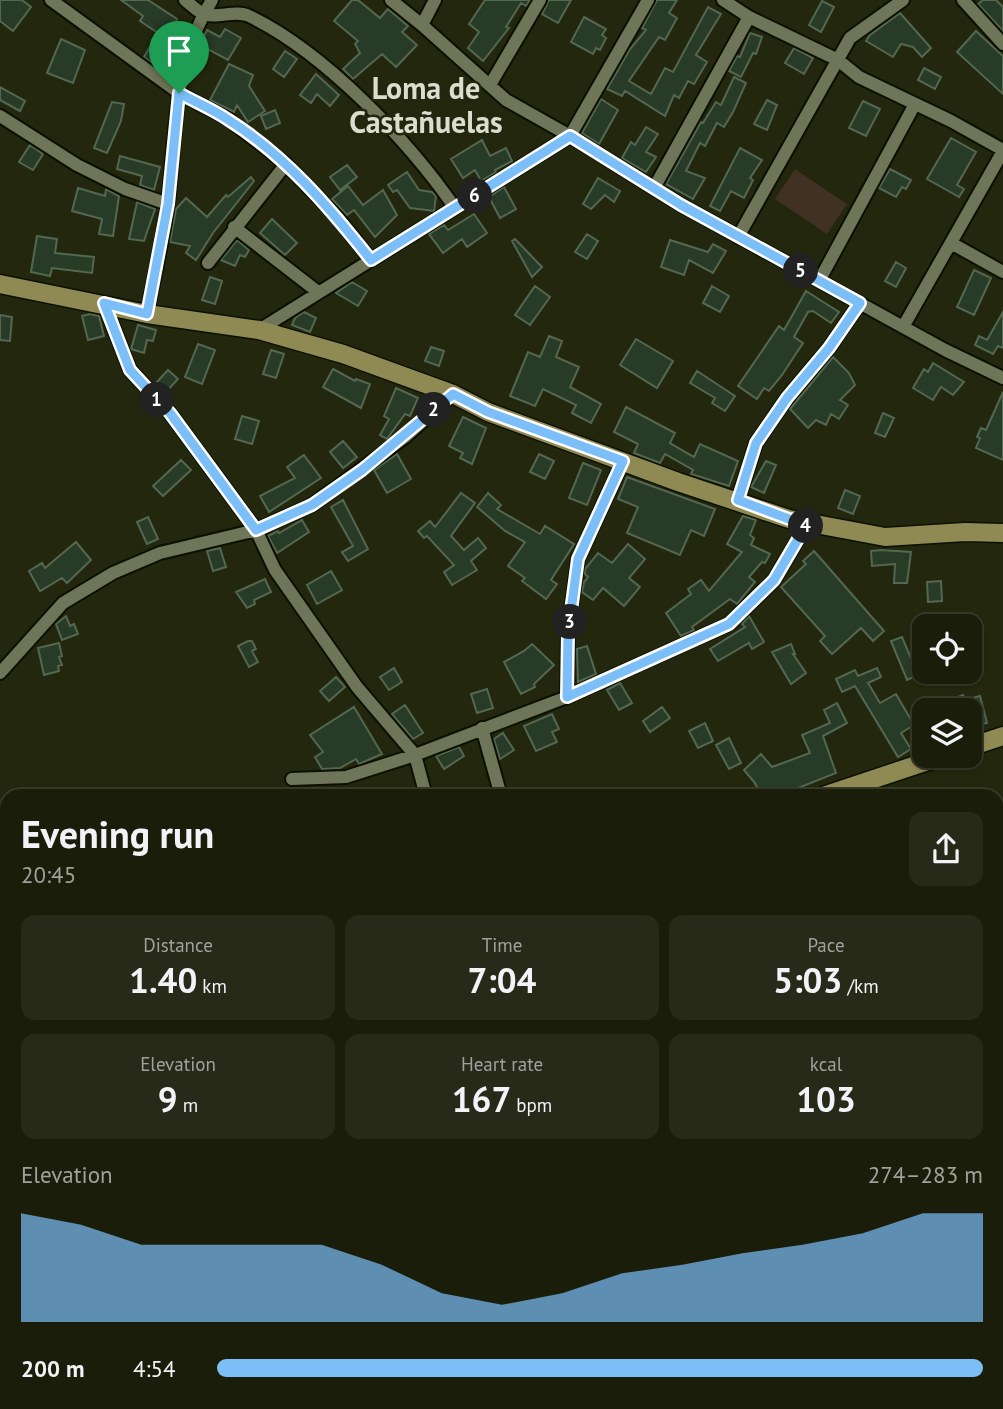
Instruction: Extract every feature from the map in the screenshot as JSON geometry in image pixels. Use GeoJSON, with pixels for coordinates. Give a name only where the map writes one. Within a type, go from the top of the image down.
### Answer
{"type":"FeatureCollection","features":[{"type":"Feature","properties":{"kind":"main road"},"geometry":{"type":"LineString","coordinates":[[0,284],[104,303],[147,314],[259,330],[343,354],[453,394],[488,412],[789,519],[885,537],[965,532],[1003,533]]}},
{"type":"Feature","properties":{"kind":"main road"},"geometry":{"type":"LineString","coordinates":[[982,743],[1003,736]]}},
{"type":"Feature","properties":{"kind":"main road"},"geometry":{"type":"LineString","coordinates":[[844,789],[912,766]]}},
{"type":"Feature","properties":{"kind":"street"},"geometry":{"type":"LineString","coordinates":[[51,0],[179,93],[228,119],[286,164],[338,218],[371,260]]}},
{"type":"Feature","properties":{"kind":"street"},"geometry":{"type":"LineString","coordinates":[[184,0],[203,14],[246,14],[296,43],[329,70],[412,153],[455,208]]}},
{"type":"Feature","properties":{"kind":"street"},"geometry":{"type":"LineString","coordinates":[[147,314],[168,204],[179,93],[187,51],[212,0]]}},
{"type":"Feature","properties":{"kind":"street"},"geometry":{"type":"LineString","coordinates":[[391,0],[422,24],[506,100],[738,237],[1003,378]]}},
{"type":"Feature","properties":{"kind":"street"},"geometry":{"type":"LineString","coordinates":[[422,24],[435,0]]}},
{"type":"Feature","properties":{"kind":"street"},"geometry":{"type":"LineString","coordinates":[[490,85],[540,0]]}},
{"type":"Feature","properties":{"kind":"street"},"geometry":{"type":"LineString","coordinates":[[259,330],[570,136],[648,0]]}},
{"type":"Feature","properties":{"kind":"street"},"geometry":{"type":"LineString","coordinates":[[723,0],[749,17],[838,60],[859,77],[1003,150],[903,327]]}},
{"type":"Feature","properties":{"kind":"street"},"geometry":{"type":"LineString","coordinates":[[963,0],[1003,44]]}},
{"type":"Feature","properties":{"kind":"street"},"geometry":{"type":"LineString","coordinates":[[738,237],[850,38],[901,1]]}},
{"type":"Feature","properties":{"kind":"street"},"geometry":{"type":"LineString","coordinates":[[654,188],[749,17]]}},
{"type":"Feature","properties":{"kind":"street"},"geometry":{"type":"LineString","coordinates":[[820,281],[915,104]]}},
{"type":"Feature","properties":{"kind":"street"},"geometry":{"type":"LineString","coordinates":[[0,116],[77,165],[125,189],[168,204]]}},
{"type":"Feature","properties":{"kind":"street"},"geometry":{"type":"LineString","coordinates":[[208,263],[286,164]]}},
{"type":"Feature","properties":{"kind":"street"},"geometry":{"type":"LineString","coordinates":[[234,227],[318,292]]}},
{"type":"Feature","properties":{"kind":"street"},"geometry":{"type":"LineString","coordinates":[[951,243],[1003,272]]}},
{"type":"Feature","properties":{"kind":"street"},"geometry":{"type":"LineString","coordinates":[[104,303],[130,370],[170,413],[256,530],[275,570],[357,687],[415,755],[424,789]]}},
{"type":"Feature","properties":{"kind":"street"},"geometry":{"type":"LineString","coordinates":[[738,500],[756,443],[860,303]]}},
{"type":"Feature","properties":{"kind":"street"},"geometry":{"type":"LineString","coordinates":[[0,673],[63,603],[113,573],[160,553],[256,530],[312,505],[405,437],[453,394]]}},
{"type":"Feature","properties":{"kind":"street"},"geometry":{"type":"LineString","coordinates":[[567,697],[568,633],[578,559],[623,461]]}},
{"type":"Feature","properties":{"kind":"street"},"geometry":{"type":"LineString","coordinates":[[292,779],[346,777],[415,755],[567,697],[729,624],[774,580],[808,522]]}},
{"type":"Feature","properties":{"kind":"street"},"geometry":{"type":"LineString","coordinates":[[482,728],[499,789]]}},
{"type":"Feature","properties":{"kind":"shaded area"},"geometry":{"type":"Polygon","coordinates":[[[795,169],[847,204],[827,234],[775,199],[795,169]]]}},
{"type":"Feature","properties":{"kind":"building"},"geometry":{"type":"Polygon","coordinates":[[[0,0],[22,0],[31,7],[13,31],[0,21],[0,0]]]}},
{"type":"Feature","properties":{"kind":"building"},"geometry":{"type":"Polygon","coordinates":[[[121,0],[148,0],[177,19],[159,68],[144,57],[158,33],[140,21],[143,16],[121,0]]]}},
{"type":"Feature","properties":{"kind":"building"},"geometry":{"type":"Polygon","coordinates":[[[352,0],[358,0],[380,18],[388,9],[408,26],[402,32],[417,45],[396,67],[382,54],[353,79],[343,69],[360,53],[355,44],[358,41],[334,21],[352,0]]]}},
{"type":"Feature","properties":{"kind":"building"},"geometry":{"type":"Polygon","coordinates":[[[485,0],[530,0],[526,6],[521,3],[506,27],[509,28],[483,61],[468,48],[479,32],[469,24],[485,0]]]}},
{"type":"Feature","properties":{"kind":"building"},"geometry":{"type":"Polygon","coordinates":[[[549,0],[571,0],[558,23],[542,14],[549,0]]]}},
{"type":"Feature","properties":{"kind":"building"},"geometry":{"type":"Polygon","coordinates":[[[657,0],[677,0],[669,13],[677,18],[665,40],[659,37],[629,81],[651,94],[665,68],[673,72],[708,7],[721,14],[696,55],[707,62],[694,84],[688,81],[679,98],[674,95],[665,116],[625,91],[622,96],[607,89],[630,49],[646,30],[642,28],[657,0]]]}},
{"type":"Feature","properties":{"kind":"building"},"geometry":{"type":"Polygon","coordinates":[[[983,0],[996,0],[1003,7],[1003,31],[978,4],[983,0]]]}},
{"type":"Feature","properties":{"kind":"building"},"geometry":{"type":"Polygon","coordinates":[[[822,1],[834,7],[821,32],[809,25],[822,1]]]}},
{"type":"Feature","properties":{"kind":"building"},"geometry":{"type":"Polygon","coordinates":[[[900,13],[931,48],[922,57],[913,47],[901,44],[893,57],[866,41],[900,13]]]}},
{"type":"Feature","properties":{"kind":"building"},"geometry":{"type":"Polygon","coordinates":[[[584,17],[606,29],[602,35],[606,38],[600,50],[596,48],[593,54],[571,42],[584,17]]]}},
{"type":"Feature","properties":{"kind":"building"},"geometry":{"type":"Polygon","coordinates":[[[225,29],[241,38],[228,60],[200,45],[207,30],[220,37],[225,29]]]}},
{"type":"Feature","properties":{"kind":"building"},"geometry":{"type":"Polygon","coordinates":[[[976,31],[1003,56],[1003,94],[957,52],[976,31]]]}},
{"type":"Feature","properties":{"kind":"building"},"geometry":{"type":"Polygon","coordinates":[[[750,33],[762,37],[756,54],[753,53],[741,77],[729,71],[737,56],[740,57],[750,33]]]}},
{"type":"Feature","properties":{"kind":"building"},"geometry":{"type":"Polygon","coordinates":[[[61,39],[85,50],[73,83],[47,73],[61,39]]]}},
{"type":"Feature","properties":{"kind":"building"},"geometry":{"type":"Polygon","coordinates":[[[794,48],[813,58],[804,74],[785,63],[794,48]]]}},
{"type":"Feature","properties":{"kind":"building"},"geometry":{"type":"Polygon","coordinates":[[[285,51],[297,59],[284,77],[273,69],[285,51]]]}},
{"type":"Feature","properties":{"kind":"building"},"geometry":{"type":"Polygon","coordinates":[[[229,64],[253,75],[249,86],[265,111],[248,122],[237,105],[234,112],[210,100],[229,64]]]}},
{"type":"Feature","properties":{"kind":"building"},"geometry":{"type":"Polygon","coordinates":[[[924,68],[941,77],[935,89],[918,80],[924,68]]]}},
{"type":"Feature","properties":{"kind":"building"},"geometry":{"type":"Polygon","coordinates":[[[316,74],[339,95],[330,106],[317,94],[311,103],[300,95],[316,74]]]}},
{"type":"Feature","properties":{"kind":"building"},"geometry":{"type":"Polygon","coordinates":[[[734,77],[746,83],[733,112],[724,127],[717,123],[705,146],[700,143],[686,171],[705,178],[693,199],[666,184],[701,122],[703,123],[716,102],[721,105],[734,77]]]}},
{"type":"Feature","properties":{"kind":"building"},"geometry":{"type":"Polygon","coordinates":[[[0,87],[25,101],[20,111],[0,100],[0,87]]]}},
{"type":"Feature","properties":{"kind":"building"},"geometry":{"type":"Polygon","coordinates":[[[601,99],[618,110],[599,144],[582,133],[601,99]]]}},
{"type":"Feature","properties":{"kind":"building"},"geometry":{"type":"Polygon","coordinates":[[[767,100],[777,105],[767,130],[754,124],[767,100]]]}},
{"type":"Feature","properties":{"kind":"building"},"geometry":{"type":"Polygon","coordinates":[[[863,101],[880,109],[866,136],[849,128],[863,101]]]}},
{"type":"Feature","properties":{"kind":"building"},"geometry":{"type":"Polygon","coordinates":[[[112,102],[124,104],[121,121],[107,153],[94,148],[112,102]]]}},
{"type":"Feature","properties":{"kind":"building"},"geometry":{"type":"Polygon","coordinates":[[[275,110],[280,123],[266,129],[261,116],[275,110]]]}},
{"type":"Feature","properties":{"kind":"building"},"geometry":{"type":"Polygon","coordinates":[[[646,127],[658,134],[646,152],[656,157],[646,172],[622,158],[631,142],[635,145],[646,127]]]}},
{"type":"Feature","properties":{"kind":"building"},"geometry":{"type":"Polygon","coordinates":[[[951,138],[976,152],[957,185],[964,189],[959,197],[927,179],[951,138]]]}},
{"type":"Feature","properties":{"kind":"building"},"geometry":{"type":"Polygon","coordinates":[[[482,140],[490,156],[506,148],[512,161],[481,181],[475,170],[463,178],[451,159],[482,140]]]}},
{"type":"Feature","properties":{"kind":"building"},"geometry":{"type":"Polygon","coordinates":[[[30,145],[43,154],[33,170],[19,162],[30,145]]]}},
{"type":"Feature","properties":{"kind":"building"},"geometry":{"type":"Polygon","coordinates":[[[740,148],[762,160],[750,178],[753,180],[744,198],[731,191],[720,211],[710,206],[740,148]]]}},
{"type":"Feature","properties":{"kind":"building"},"geometry":{"type":"Polygon","coordinates":[[[120,156],[160,167],[154,190],[140,185],[142,176],[117,169],[120,156]]]}},
{"type":"Feature","properties":{"kind":"building"},"geometry":{"type":"Polygon","coordinates":[[[347,165],[357,177],[340,190],[330,177],[347,165]]]}},
{"type":"Feature","properties":{"kind":"building"},"geometry":{"type":"Polygon","coordinates":[[[890,169],[911,180],[906,189],[902,187],[896,197],[879,188],[890,169]]]}},
{"type":"Feature","properties":{"kind":"building"},"geometry":{"type":"Polygon","coordinates":[[[407,172],[419,190],[432,192],[436,196],[434,211],[410,208],[397,190],[393,192],[388,185],[407,172]]]}},
{"type":"Feature","properties":{"kind":"building"},"geometry":{"type":"Polygon","coordinates":[[[251,177],[254,181],[213,233],[196,260],[186,253],[190,246],[170,242],[176,209],[186,198],[207,217],[226,195],[228,197],[251,177]]]}},
{"type":"Feature","properties":{"kind":"building"},"geometry":{"type":"Polygon","coordinates":[[[598,178],[620,191],[614,202],[605,195],[591,209],[583,204],[598,178]]]}},
{"type":"Feature","properties":{"kind":"building"},"geometry":{"type":"Polygon","coordinates":[[[348,186],[363,205],[383,190],[397,215],[375,237],[354,210],[347,215],[332,199],[348,186]]]}},
{"type":"Feature","properties":{"kind":"building"},"geometry":{"type":"Polygon","coordinates":[[[504,187],[516,209],[500,218],[489,197],[504,187]]]}},
{"type":"Feature","properties":{"kind":"building"},"geometry":{"type":"Polygon","coordinates":[[[78,188],[105,196],[106,189],[119,196],[113,236],[99,234],[102,219],[72,211],[78,188]]]}},
{"type":"Feature","properties":{"kind":"building"},"geometry":{"type":"Polygon","coordinates":[[[137,202],[155,209],[144,241],[129,239],[137,202]]]}},
{"type":"Feature","properties":{"kind":"building"},"geometry":{"type":"Polygon","coordinates":[[[474,214],[487,233],[467,247],[462,239],[443,253],[429,234],[444,225],[448,230],[474,214]]]}},
{"type":"Feature","properties":{"kind":"building"},"geometry":{"type":"Polygon","coordinates":[[[272,219],[297,243],[285,255],[260,233],[272,219]]]}},
{"type":"Feature","properties":{"kind":"building"},"geometry":{"type":"Polygon","coordinates":[[[587,234],[598,241],[587,259],[575,252],[587,234]]]}},
{"type":"Feature","properties":{"kind":"building"},"geometry":{"type":"Polygon","coordinates":[[[37,236],[57,239],[55,253],[94,257],[92,273],[52,268],[50,276],[31,272],[37,236]]]}},
{"type":"Feature","properties":{"kind":"building"},"geometry":{"type":"Polygon","coordinates":[[[515,239],[542,267],[532,277],[512,241],[515,239]]]}},
{"type":"Feature","properties":{"kind":"building"},"geometry":{"type":"Polygon","coordinates":[[[237,240],[249,250],[245,257],[240,255],[235,266],[221,260],[237,240]]]}},
{"type":"Feature","properties":{"kind":"building"},"geometry":{"type":"Polygon","coordinates":[[[670,240],[708,252],[713,244],[726,251],[713,273],[689,260],[684,275],[661,267],[670,240]]]}},
{"type":"Feature","properties":{"kind":"building"},"geometry":{"type":"Polygon","coordinates":[[[896,262],[906,268],[896,287],[885,281],[896,262]]]}},
{"type":"Feature","properties":{"kind":"building"},"geometry":{"type":"Polygon","coordinates":[[[974,270],[991,278],[974,315],[957,307],[974,270]]]}},
{"type":"Feature","properties":{"kind":"building"},"geometry":{"type":"Polygon","coordinates":[[[210,277],[222,281],[215,304],[202,300],[210,277]]]}},
{"type":"Feature","properties":{"kind":"building"},"geometry":{"type":"Polygon","coordinates":[[[352,282],[367,291],[358,306],[336,293],[352,282]]]}},
{"type":"Feature","properties":{"kind":"building"},"geometry":{"type":"Polygon","coordinates":[[[535,286],[550,297],[530,325],[515,315],[535,286]]]}},
{"type":"Feature","properties":{"kind":"building"},"geometry":{"type":"Polygon","coordinates":[[[712,286],[729,296],[720,312],[703,303],[712,286]]]}},
{"type":"Feature","properties":{"kind":"building"},"geometry":{"type":"Polygon","coordinates":[[[806,291],[839,312],[831,323],[813,311],[808,312],[794,337],[803,343],[769,391],[764,388],[757,399],[738,386],[779,326],[784,330],[806,291]]]}},
{"type":"Feature","properties":{"kind":"building"},"geometry":{"type":"Polygon","coordinates":[[[304,312],[316,318],[310,332],[292,325],[295,318],[304,312]]]}},
{"type":"Feature","properties":{"kind":"building"},"geometry":{"type":"Polygon","coordinates":[[[1003,312],[1003,348],[998,346],[993,354],[975,345],[979,336],[987,340],[1003,312]]]}},
{"type":"Feature","properties":{"kind":"building"},"geometry":{"type":"Polygon","coordinates":[[[0,315],[12,317],[10,341],[0,340],[0,315]]]}},
{"type":"Feature","properties":{"kind":"building"},"geometry":{"type":"Polygon","coordinates":[[[82,316],[99,316],[104,336],[88,340],[82,316]]]}},
{"type":"Feature","properties":{"kind":"building"},"geometry":{"type":"Polygon","coordinates":[[[138,325],[156,330],[153,341],[147,340],[144,353],[131,349],[138,325]]]}},
{"type":"Feature","properties":{"kind":"building"},"geometry":{"type":"Polygon","coordinates":[[[549,336],[562,341],[556,357],[579,367],[570,387],[601,404],[591,423],[572,413],[576,405],[543,389],[535,406],[510,396],[528,352],[540,357],[549,336]]]}},
{"type":"Feature","properties":{"kind":"building"},"geometry":{"type":"Polygon","coordinates":[[[636,339],[673,361],[657,388],[620,365],[636,339]]]}},
{"type":"Feature","properties":{"kind":"building"},"geometry":{"type":"Polygon","coordinates":[[[198,344],[215,350],[202,384],[185,377],[198,344]]]}},
{"type":"Feature","properties":{"kind":"building"},"geometry":{"type":"Polygon","coordinates":[[[431,347],[444,351],[439,366],[425,361],[431,347]]]}},
{"type":"Feature","properties":{"kind":"building"},"geometry":{"type":"Polygon","coordinates":[[[271,350],[284,354],[276,378],[263,374],[271,350]]]}},
{"type":"Feature","properties":{"kind":"building"},"geometry":{"type":"Polygon","coordinates":[[[833,357],[849,373],[855,385],[840,400],[848,405],[839,419],[831,414],[826,425],[816,420],[808,428],[790,409],[833,357]]]}},
{"type":"Feature","properties":{"kind":"building"},"geometry":{"type":"Polygon","coordinates":[[[933,363],[964,382],[953,395],[941,387],[933,400],[913,388],[924,369],[928,372],[933,363]]]}},
{"type":"Feature","properties":{"kind":"building"},"geometry":{"type":"Polygon","coordinates":[[[333,369],[355,381],[356,379],[370,384],[361,408],[323,387],[333,369]]]}},
{"type":"Feature","properties":{"kind":"building"},"geometry":{"type":"Polygon","coordinates":[[[168,370],[178,379],[164,394],[155,384],[168,370]]]}},
{"type":"Feature","properties":{"kind":"building"},"geometry":{"type":"Polygon","coordinates":[[[697,371],[735,396],[725,411],[712,403],[715,398],[690,383],[697,371]]]}},
{"type":"Feature","properties":{"kind":"building"},"geometry":{"type":"Polygon","coordinates":[[[396,388],[418,398],[410,416],[405,414],[387,439],[380,435],[389,419],[384,416],[396,388]]]}},
{"type":"Feature","properties":{"kind":"building"},"geometry":{"type":"Polygon","coordinates":[[[1003,392],[1003,460],[976,448],[981,428],[986,430],[1003,392]]]}},
{"type":"Feature","properties":{"kind":"building"},"geometry":{"type":"Polygon","coordinates":[[[626,407],[675,433],[670,443],[694,457],[700,444],[738,461],[729,486],[691,474],[693,470],[665,454],[660,463],[634,453],[638,444],[614,432],[626,407]]]}},
{"type":"Feature","properties":{"kind":"building"},"geometry":{"type":"Polygon","coordinates":[[[883,413],[894,418],[885,437],[875,433],[883,413]]]}},
{"type":"Feature","properties":{"kind":"building"},"geometry":{"type":"Polygon","coordinates":[[[242,416],[259,421],[252,444],[235,439],[242,416]]]}},
{"type":"Feature","properties":{"kind":"building"},"geometry":{"type":"Polygon","coordinates":[[[463,417],[486,428],[472,464],[460,458],[463,453],[449,446],[463,417]]]}},
{"type":"Feature","properties":{"kind":"building"},"geometry":{"type":"Polygon","coordinates":[[[343,441],[357,457],[343,468],[330,452],[343,441]]]}},
{"type":"Feature","properties":{"kind":"building"},"geometry":{"type":"Polygon","coordinates":[[[397,454],[411,479],[387,493],[374,470],[397,454]]]}},
{"type":"Feature","properties":{"kind":"building"},"geometry":{"type":"Polygon","coordinates":[[[539,454],[554,461],[545,479],[530,472],[539,454]]]}},
{"type":"Feature","properties":{"kind":"building"},"geometry":{"type":"Polygon","coordinates":[[[304,455],[321,478],[269,512],[260,496],[295,478],[287,467],[304,455]]]}},
{"type":"Feature","properties":{"kind":"building"},"geometry":{"type":"Polygon","coordinates":[[[181,460],[191,470],[163,496],[153,486],[181,460]]]}},
{"type":"Feature","properties":{"kind":"building"},"geometry":{"type":"Polygon","coordinates":[[[766,461],[776,465],[764,493],[751,487],[766,461]]]}},
{"type":"Feature","properties":{"kind":"building"},"geometry":{"type":"Polygon","coordinates":[[[583,463],[601,470],[587,505],[569,498],[583,463]]]}},
{"type":"Feature","properties":{"kind":"building"},"geometry":{"type":"Polygon","coordinates":[[[627,477],[715,509],[704,536],[691,530],[680,555],[627,533],[638,507],[618,499],[627,477]]]}},
{"type":"Feature","properties":{"kind":"building"},"geometry":{"type":"Polygon","coordinates":[[[845,490],[860,496],[853,514],[838,508],[845,490]]]}},
{"type":"Feature","properties":{"kind":"building"},"geometry":{"type":"Polygon","coordinates":[[[461,493],[475,503],[451,536],[464,550],[478,538],[486,548],[471,561],[477,570],[452,585],[444,572],[454,565],[427,536],[424,538],[418,531],[430,521],[435,527],[461,493]]]}},
{"type":"Feature","properties":{"kind":"building"},"geometry":{"type":"Polygon","coordinates":[[[488,493],[501,505],[497,509],[540,534],[545,526],[574,544],[551,580],[557,584],[546,599],[522,581],[525,578],[508,566],[525,542],[505,531],[477,507],[488,493]]]}},
{"type":"Feature","properties":{"kind":"building"},"geometry":{"type":"Polygon","coordinates":[[[343,500],[368,549],[348,561],[342,552],[353,546],[331,507],[343,500]]]}},
{"type":"Feature","properties":{"kind":"building"},"geometry":{"type":"Polygon","coordinates":[[[743,516],[756,520],[750,535],[754,538],[751,545],[770,554],[765,563],[762,562],[749,577],[755,582],[737,604],[730,599],[692,627],[694,630],[681,636],[666,613],[691,594],[688,589],[701,580],[709,591],[742,552],[727,544],[743,516]]]}},
{"type":"Feature","properties":{"kind":"building"},"geometry":{"type":"Polygon","coordinates":[[[148,517],[158,539],[147,544],[137,522],[148,517]]]}},
{"type":"Feature","properties":{"kind":"building"},"geometry":{"type":"Polygon","coordinates":[[[302,520],[309,532],[277,553],[268,536],[302,520]]]}},
{"type":"Feature","properties":{"kind":"building"},"geometry":{"type":"Polygon","coordinates":[[[76,542],[91,560],[67,583],[62,578],[40,591],[29,571],[42,563],[45,568],[76,542]]]}},
{"type":"Feature","properties":{"kind":"building"},"geometry":{"type":"Polygon","coordinates":[[[628,544],[645,559],[629,578],[640,587],[624,606],[603,588],[593,600],[582,592],[588,577],[585,569],[598,553],[612,563],[628,544]]]}},
{"type":"Feature","properties":{"kind":"building"},"geometry":{"type":"Polygon","coordinates":[[[220,548],[226,567],[213,571],[207,551],[220,548]]]}},
{"type":"Feature","properties":{"kind":"building"},"geometry":{"type":"Polygon","coordinates":[[[814,551],[884,631],[873,641],[861,628],[832,654],[820,641],[825,636],[781,587],[806,564],[803,561],[814,551]]]}},
{"type":"Feature","properties":{"kind":"building"},"geometry":{"type":"Polygon","coordinates":[[[871,551],[911,552],[907,583],[894,583],[895,564],[872,566],[871,551]]]}},
{"type":"Feature","properties":{"kind":"building"},"geometry":{"type":"Polygon","coordinates":[[[331,571],[342,590],[317,604],[307,585],[331,571]]]}},
{"type":"Feature","properties":{"kind":"building"},"geometry":{"type":"Polygon","coordinates":[[[265,579],[271,592],[254,600],[255,604],[247,608],[236,592],[265,579]]]}},
{"type":"Feature","properties":{"kind":"building"},"geometry":{"type":"Polygon","coordinates":[[[941,581],[942,601],[928,602],[927,582],[941,581]]]}},
{"type":"Feature","properties":{"kind":"building"},"geometry":{"type":"Polygon","coordinates":[[[66,616],[70,626],[74,624],[78,634],[62,640],[56,624],[66,616]]]}},
{"type":"Feature","properties":{"kind":"building"},"geometry":{"type":"Polygon","coordinates":[[[749,616],[764,642],[752,649],[749,643],[718,661],[710,649],[745,627],[742,624],[749,616]]]}},
{"type":"Feature","properties":{"kind":"building"},"geometry":{"type":"Polygon","coordinates":[[[902,637],[912,661],[912,678],[907,680],[891,641],[902,637]]]}},
{"type":"Feature","properties":{"kind":"building"},"geometry":{"type":"Polygon","coordinates":[[[252,641],[256,649],[252,651],[258,662],[249,667],[238,646],[252,641]]]}},
{"type":"Feature","properties":{"kind":"building"},"geometry":{"type":"Polygon","coordinates":[[[59,643],[62,665],[58,666],[59,671],[44,675],[38,648],[59,643]]]}},
{"type":"Feature","properties":{"kind":"building"},"geometry":{"type":"Polygon","coordinates":[[[532,644],[554,665],[534,684],[535,687],[521,694],[504,662],[532,644]]]}},
{"type":"Feature","properties":{"kind":"building"},"geometry":{"type":"Polygon","coordinates":[[[791,644],[793,654],[806,673],[791,684],[772,652],[791,644]]]}},
{"type":"Feature","properties":{"kind":"building"},"geometry":{"type":"Polygon","coordinates":[[[587,646],[596,674],[578,682],[577,649],[587,646]]]}},
{"type":"Feature","properties":{"kind":"building"},"geometry":{"type":"Polygon","coordinates":[[[394,668],[402,682],[389,690],[380,677],[394,668]]]}},
{"type":"Feature","properties":{"kind":"building"},"geometry":{"type":"Polygon","coordinates":[[[877,668],[881,677],[868,683],[880,703],[896,694],[912,722],[912,726],[901,733],[911,749],[898,757],[855,686],[842,692],[836,679],[855,670],[858,676],[877,668]]]}},
{"type":"Feature","properties":{"kind":"building"},"geometry":{"type":"Polygon","coordinates":[[[336,677],[345,687],[329,701],[320,691],[336,677]]]}},
{"type":"Feature","properties":{"kind":"building"},"geometry":{"type":"Polygon","coordinates":[[[620,683],[632,703],[619,710],[607,690],[620,683]]]}},
{"type":"Feature","properties":{"kind":"building"},"geometry":{"type":"Polygon","coordinates":[[[487,689],[493,708],[477,713],[471,694],[487,689]]]}},
{"type":"Feature","properties":{"kind":"building"},"geometry":{"type":"Polygon","coordinates":[[[837,703],[847,723],[823,736],[836,773],[796,789],[758,789],[744,770],[761,754],[772,767],[810,753],[802,735],[830,723],[824,710],[837,703]]]}},
{"type":"Feature","properties":{"kind":"building"},"geometry":{"type":"Polygon","coordinates":[[[982,704],[987,723],[982,724],[982,704]]]}},
{"type":"Feature","properties":{"kind":"building"},"geometry":{"type":"Polygon","coordinates":[[[405,705],[423,733],[413,739],[392,714],[405,705]]]}},
{"type":"Feature","properties":{"kind":"building"},"geometry":{"type":"Polygon","coordinates":[[[354,707],[382,754],[359,764],[356,759],[340,768],[322,769],[315,757],[323,752],[310,735],[354,707]]]}},
{"type":"Feature","properties":{"kind":"building"},"geometry":{"type":"Polygon","coordinates":[[[662,707],[670,718],[650,732],[643,721],[662,707]]]}},
{"type":"Feature","properties":{"kind":"building"},"geometry":{"type":"Polygon","coordinates":[[[552,714],[559,729],[552,732],[557,742],[536,751],[524,726],[552,714]]]}},
{"type":"Feature","properties":{"kind":"building"},"geometry":{"type":"Polygon","coordinates":[[[705,723],[713,741],[698,748],[689,731],[705,723]]]}},
{"type":"Feature","properties":{"kind":"building"},"geometry":{"type":"Polygon","coordinates":[[[503,733],[514,750],[500,759],[494,739],[503,733]]]}},
{"type":"Feature","properties":{"kind":"building"},"geometry":{"type":"Polygon","coordinates":[[[729,738],[741,763],[729,769],[716,745],[729,738]]]}},
{"type":"Feature","properties":{"kind":"building"},"geometry":{"type":"Polygon","coordinates":[[[459,747],[464,756],[444,769],[436,756],[459,747]]]}},
{"type":"Feature","properties":{"kind":"district","name":"Loma de Castañuelas"},"geometry":{"type":"Point","coordinates":[426,106]}},
{"type":"Feature","properties":{"kind":"route"},"geometry":{"type":"LineString","coordinates":[[179,93],[228,119],[286,164],[338,218],[371,260],[570,136],[681,205],[860,303],[756,443],[738,500],[789,519],[808,522],[774,580],[729,624],[567,697],[568,633],[578,559],[623,461],[488,412],[453,394],[405,437],[312,505],[256,530],[170,413],[130,370],[104,303],[147,314],[168,204],[179,93]]}}]}
